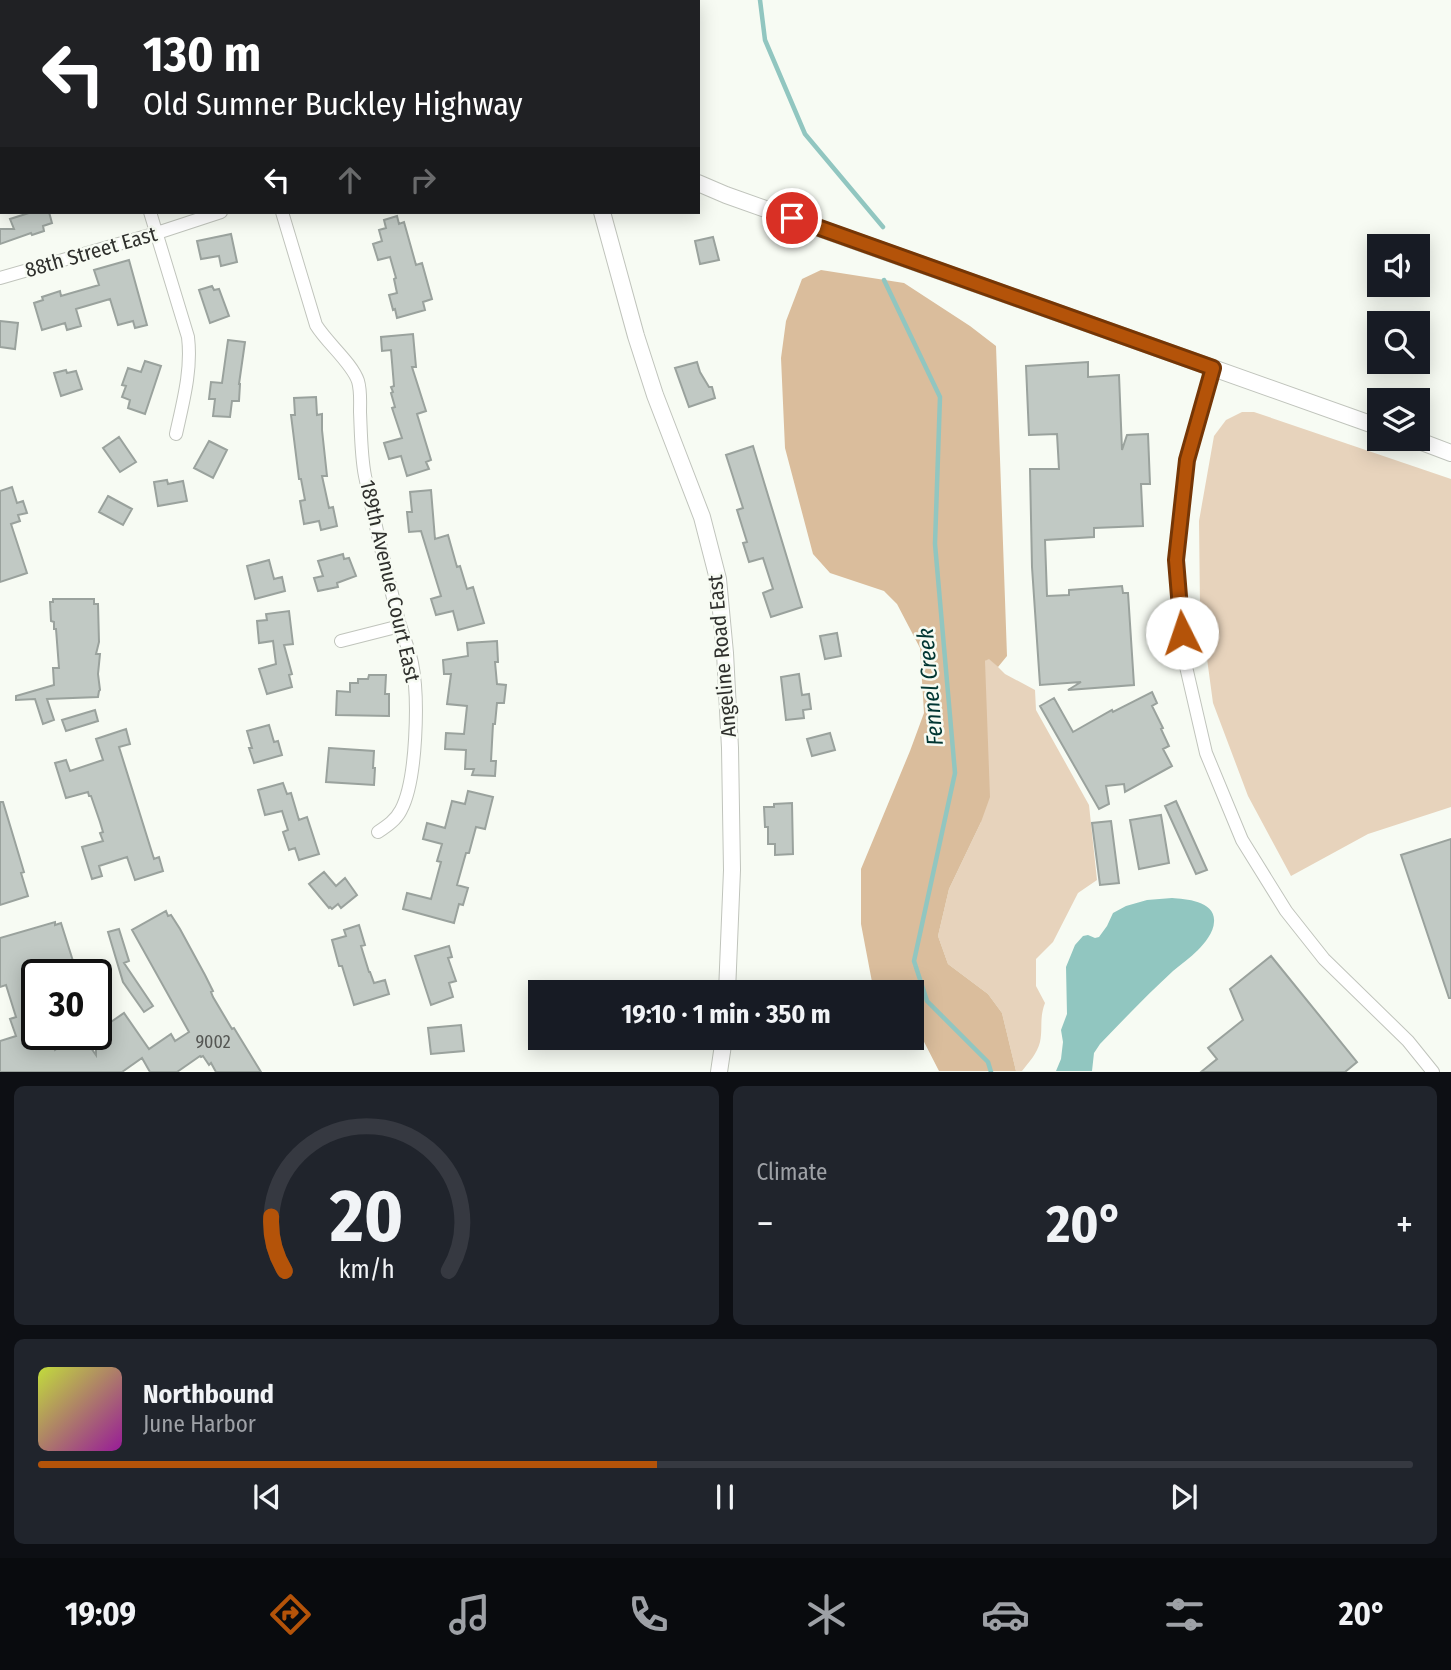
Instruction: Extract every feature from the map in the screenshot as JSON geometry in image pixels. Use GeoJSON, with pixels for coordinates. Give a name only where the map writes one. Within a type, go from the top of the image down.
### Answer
{"type":"FeatureCollection","features":[{"type":"Feature","properties":{"kind":"street"},"geometry":{"type":"LineString","coordinates":[[700,184],[1367,423]]}},
{"type":"Feature","properties":{"kind":"street"},"geometry":{"type":"LineString","coordinates":[[151,214],[188,337],[189,368],[176,435]]}},
{"type":"Feature","properties":{"kind":"street","name":"88th Street East"},"geometry":{"type":"LineString","coordinates":[[0,278],[215,214]]}},
{"type":"Feature","properties":{"kind":"street","name":"189th Avenue Court East"},"geometry":{"type":"LineString","coordinates":[[283,214],[316,325],[357,379],[363,466],[400,626],[412,660],[416,712],[408,787],[396,818],[378,832]]}},
{"type":"Feature","properties":{"kind":"street","name":"Angeline Road East"},"geometry":{"type":"LineString","coordinates":[[603,214],[636,335],[655,395],[702,517],[718,579],[730,748],[732,870],[727,980]]}},
{"type":"Feature","properties":{"kind":"street"},"geometry":{"type":"LineString","coordinates":[[1213,368],[1187,460],[1176,560],[1184,658],[1206,753],[1242,839],[1286,911],[1324,959],[1408,1041],[1433,1072]]}},
{"type":"Feature","properties":{"kind":"street"},"geometry":{"type":"LineString","coordinates":[[1430,445],[1451,453]]}},
{"type":"Feature","properties":{"kind":"street"},"geometry":{"type":"LineString","coordinates":[[341,641],[400,626]]}},
{"type":"Feature","properties":{"kind":"street"},"geometry":{"type":"LineString","coordinates":[[719,1072],[722,1050]]}},
{"type":"Feature","properties":{"kind":"shaded area"},"geometry":{"type":"Polygon","coordinates":[[[821,270],[904,283],[996,346],[1007,656],[998,667],[989,659],[985,661],[990,797],[949,889],[938,936],[948,964],[988,994],[1002,1013],[1016,1071],[939,1071],[924,1042],[924,980],[872,980],[861,924],[861,869],[924,713],[920,648],[897,604],[884,591],[830,573],[813,554],[785,448],[781,358],[786,321],[802,279],[821,270]]]}},
{"type":"Feature","properties":{"kind":"shaded area"},"geometry":{"type":"Polygon","coordinates":[[[1242,412],[1254,412],[1451,479],[1451,807],[1368,834],[1291,876],[1248,796],[1213,703],[1200,607],[1199,521],[1214,436],[1226,420],[1242,412]]]}},
{"type":"Feature","properties":{"kind":"shaded area"},"geometry":{"type":"Polygon","coordinates":[[[989,658],[1005,674],[1035,690],[1036,710],[1089,805],[1097,880],[1078,893],[1053,942],[1036,959],[1036,986],[1045,1003],[1041,1037],[1037,1050],[1022,1071],[1016,1071],[1002,1013],[988,994],[948,964],[938,936],[949,889],[981,822],[985,661],[989,658]]]}},
{"type":"Feature","properties":{"kind":"water"},"geometry":{"type":"Polygon","coordinates":[[[1172,898],[1199,902],[1210,910],[1214,922],[1208,937],[1198,950],[1100,1044],[1094,1053],[1092,1071],[1056,1071],[1061,1059],[1061,1030],[1067,1014],[1066,967],[1075,945],[1083,936],[1099,937],[1113,913],[1126,906],[1147,900],[1172,898]]]}},
{"type":"Feature","properties":{"kind":"building"},"geometry":{"type":"Polygon","coordinates":[[[26,214],[50,214],[52,223],[43,226],[44,231],[0,244],[0,229],[14,229],[10,219],[26,214]]]}},
{"type":"Feature","properties":{"kind":"building"},"geometry":{"type":"Polygon","coordinates":[[[397,216],[399,224],[404,222],[416,265],[422,263],[432,299],[423,302],[425,310],[397,318],[389,295],[397,293],[390,257],[378,260],[373,244],[382,241],[379,230],[386,228],[384,220],[397,216]]]}},
{"type":"Feature","properties":{"kind":"building"},"geometry":{"type":"Polygon","coordinates":[[[231,234],[237,262],[221,266],[219,256],[201,259],[197,241],[231,234]]]}},
{"type":"Feature","properties":{"kind":"building"},"geometry":{"type":"Polygon","coordinates":[[[713,237],[719,260],[700,264],[695,241],[713,237]]]}},
{"type":"Feature","properties":{"kind":"building"},"geometry":{"type":"Polygon","coordinates":[[[129,260],[147,325],[135,328],[133,321],[118,325],[110,299],[76,309],[81,326],[67,330],[65,323],[42,330],[34,303],[60,291],[61,296],[99,285],[94,270],[129,260]]]}},
{"type":"Feature","properties":{"kind":"building"},"geometry":{"type":"Polygon","coordinates":[[[212,286],[214,290],[219,289],[229,316],[210,323],[199,290],[212,286]]]}},
{"type":"Feature","properties":{"kind":"building"},"geometry":{"type":"Polygon","coordinates":[[[0,321],[18,323],[15,349],[0,347],[0,321]]]}},
{"type":"Feature","properties":{"kind":"building"},"geometry":{"type":"Polygon","coordinates":[[[413,334],[416,367],[412,367],[426,411],[417,414],[431,460],[426,462],[429,469],[407,476],[401,456],[389,459],[384,443],[402,438],[392,408],[395,407],[391,393],[391,387],[394,386],[391,350],[382,351],[381,337],[413,334]]]}},
{"type":"Feature","properties":{"kind":"building"},"geometry":{"type":"Polygon","coordinates":[[[228,340],[245,342],[239,401],[232,401],[230,417],[213,416],[215,399],[209,399],[211,382],[222,383],[228,340]]]}},
{"type":"Feature","properties":{"kind":"building"},"geometry":{"type":"Polygon","coordinates":[[[145,361],[161,366],[145,414],[128,408],[130,400],[122,397],[126,386],[122,385],[128,368],[141,372],[145,361]]]}},
{"type":"Feature","properties":{"kind":"building"},"geometry":{"type":"Polygon","coordinates":[[[697,362],[709,387],[712,387],[715,398],[689,407],[675,368],[697,362]]]}},
{"type":"Feature","properties":{"kind":"building"},"geometry":{"type":"Polygon","coordinates":[[[1088,362],[1088,377],[1119,375],[1122,450],[1127,435],[1148,434],[1150,484],[1141,484],[1143,526],[1094,528],[1094,537],[1045,540],[1047,596],[1069,595],[1069,590],[1122,586],[1123,593],[1128,593],[1134,685],[1068,690],[1081,682],[1040,685],[1032,567],[1030,469],[1059,469],[1057,434],[1029,435],[1026,366],[1088,362]]]}},
{"type":"Feature","properties":{"kind":"building"},"geometry":{"type":"Polygon","coordinates":[[[66,370],[67,373],[76,371],[82,389],[61,396],[54,373],[66,370]]]}},
{"type":"Feature","properties":{"kind":"building"},"geometry":{"type":"Polygon","coordinates":[[[316,397],[317,415],[322,414],[327,476],[322,476],[329,508],[333,507],[337,526],[321,530],[319,521],[304,524],[300,501],[305,500],[299,479],[291,415],[295,415],[294,398],[316,397]]]}},
{"type":"Feature","properties":{"kind":"building"},"geometry":{"type":"Polygon","coordinates":[[[119,437],[136,462],[120,472],[103,448],[119,437]]]}},
{"type":"Feature","properties":{"kind":"building"},"geometry":{"type":"Polygon","coordinates":[[[209,441],[227,450],[213,478],[194,468],[209,441]]]}},
{"type":"Feature","properties":{"kind":"building"},"geometry":{"type":"Polygon","coordinates":[[[753,446],[802,607],[771,617],[763,593],[773,589],[763,558],[749,562],[743,543],[747,542],[737,510],[743,508],[726,455],[753,446]]]}},
{"type":"Feature","properties":{"kind":"building"},"geometry":{"type":"Polygon","coordinates":[[[167,480],[168,484],[183,481],[187,501],[158,506],[154,482],[167,480]]]}},
{"type":"Feature","properties":{"kind":"building"},"geometry":{"type":"Polygon","coordinates":[[[12,487],[17,503],[23,501],[27,513],[18,515],[20,521],[11,524],[27,573],[0,582],[0,491],[12,487]]]}},
{"type":"Feature","properties":{"kind":"building"},"geometry":{"type":"Polygon","coordinates":[[[431,490],[435,539],[448,535],[457,567],[460,566],[467,589],[473,587],[484,623],[458,630],[453,611],[436,615],[431,599],[441,596],[421,531],[409,532],[407,512],[412,512],[410,492],[431,490]]]}},
{"type":"Feature","properties":{"kind":"building"},"geometry":{"type":"Polygon","coordinates":[[[108,496],[132,509],[123,525],[99,512],[108,496]]]}},
{"type":"Feature","properties":{"kind":"building"},"geometry":{"type":"Polygon","coordinates":[[[343,554],[344,559],[349,558],[356,576],[337,583],[338,587],[318,591],[314,578],[323,576],[318,561],[343,554]]]}},
{"type":"Feature","properties":{"kind":"building"},"geometry":{"type":"Polygon","coordinates":[[[269,560],[274,579],[282,577],[285,591],[255,599],[247,566],[269,560]]]}},
{"type":"Feature","properties":{"kind":"building"},"geometry":{"type":"Polygon","coordinates":[[[53,599],[94,599],[94,604],[98,604],[99,642],[96,654],[100,654],[100,690],[98,697],[47,699],[54,720],[43,724],[35,699],[16,700],[16,696],[54,685],[53,668],[59,668],[56,629],[51,621],[50,602],[53,602],[53,599]]]}},
{"type":"Feature","properties":{"kind":"building"},"geometry":{"type":"Polygon","coordinates":[[[289,611],[293,644],[284,645],[292,674],[289,675],[292,687],[267,694],[259,669],[276,664],[273,641],[259,643],[257,621],[267,620],[266,614],[289,611]]]}},
{"type":"Feature","properties":{"kind":"building"},"geometry":{"type":"Polygon","coordinates":[[[837,633],[841,656],[825,659],[820,636],[837,633]]]}},
{"type":"Feature","properties":{"kind":"building"},"geometry":{"type":"Polygon","coordinates":[[[497,641],[497,684],[506,685],[504,703],[497,703],[493,724],[491,761],[496,761],[495,776],[472,775],[474,769],[465,769],[466,750],[445,749],[446,733],[464,734],[467,706],[447,704],[451,674],[444,674],[443,660],[468,656],[467,643],[497,641]]]}},
{"type":"Feature","properties":{"kind":"building"},"geometry":{"type":"Polygon","coordinates":[[[799,674],[802,695],[809,694],[811,709],[803,710],[804,718],[786,720],[781,677],[799,674]]]}},
{"type":"Feature","properties":{"kind":"building"},"geometry":{"type":"Polygon","coordinates":[[[369,675],[386,675],[385,694],[389,694],[389,716],[336,715],[337,691],[350,692],[350,683],[358,683],[358,679],[368,679],[369,675]]]}},
{"type":"Feature","properties":{"kind":"building"},"geometry":{"type":"Polygon","coordinates":[[[1152,692],[1157,703],[1152,706],[1169,746],[1163,749],[1172,766],[1125,792],[1124,784],[1106,786],[1109,804],[1099,809],[1040,706],[1054,698],[1073,732],[1152,692]]]}},
{"type":"Feature","properties":{"kind":"building"},"geometry":{"type":"Polygon","coordinates":[[[95,710],[98,721],[66,731],[62,720],[95,710]]]}},
{"type":"Feature","properties":{"kind":"building"},"geometry":{"type":"Polygon","coordinates":[[[269,725],[274,742],[278,741],[282,755],[254,763],[247,731],[269,725]]]}},
{"type":"Feature","properties":{"kind":"building"},"geometry":{"type":"Polygon","coordinates":[[[126,729],[130,744],[119,747],[154,859],[159,857],[163,871],[135,880],[127,857],[99,866],[102,876],[92,879],[82,847],[103,841],[100,822],[88,792],[66,798],[55,763],[66,760],[70,771],[103,760],[96,739],[126,729]]]}},
{"type":"Feature","properties":{"kind":"building"},"geometry":{"type":"Polygon","coordinates":[[[830,733],[835,750],[812,756],[807,739],[830,733]]]}},
{"type":"Feature","properties":{"kind":"building"},"geometry":{"type":"Polygon","coordinates":[[[329,748],[374,751],[374,785],[326,782],[329,748]]]}},
{"type":"Feature","properties":{"kind":"building"},"geometry":{"type":"Polygon","coordinates":[[[283,783],[287,794],[291,793],[299,820],[307,817],[319,854],[299,860],[295,848],[289,850],[283,832],[288,830],[282,811],[265,815],[258,790],[283,783]]]}},
{"type":"Feature","properties":{"kind":"building"},"geometry":{"type":"Polygon","coordinates":[[[468,791],[493,797],[485,829],[476,827],[469,853],[466,853],[457,885],[468,888],[463,905],[459,904],[454,923],[403,909],[407,893],[431,899],[441,862],[437,861],[442,844],[423,839],[427,823],[445,828],[452,801],[465,804],[468,791]]]}},
{"type":"Feature","properties":{"kind":"building"},"geometry":{"type":"Polygon","coordinates":[[[1176,801],[1207,870],[1196,874],[1165,806],[1176,801]]]}},
{"type":"Feature","properties":{"kind":"building"},"geometry":{"type":"Polygon","coordinates":[[[0,802],[3,802],[24,872],[21,873],[28,896],[0,905],[0,802]]]}},
{"type":"Feature","properties":{"kind":"building"},"geometry":{"type":"Polygon","coordinates":[[[792,803],[793,854],[775,855],[775,844],[768,844],[764,807],[792,803]]]}},
{"type":"Feature","properties":{"kind":"building"},"geometry":{"type":"Polygon","coordinates":[[[1161,815],[1169,863],[1139,869],[1130,820],[1161,815]]]}},
{"type":"Feature","properties":{"kind":"building"},"geometry":{"type":"Polygon","coordinates":[[[1111,821],[1119,883],[1100,885],[1092,823],[1111,821]]]}},
{"type":"Feature","properties":{"kind":"building"},"geometry":{"type":"Polygon","coordinates":[[[1451,839],[1451,998],[1449,998],[1401,855],[1451,839]]]}},
{"type":"Feature","properties":{"kind":"building"},"geometry":{"type":"Polygon","coordinates":[[[324,872],[336,886],[345,878],[357,895],[341,908],[338,904],[332,909],[329,908],[309,884],[324,872]]]}},
{"type":"Feature","properties":{"kind":"building"},"geometry":{"type":"Polygon","coordinates":[[[166,911],[168,916],[171,915],[213,991],[213,997],[261,1072],[216,1072],[211,1063],[209,1065],[203,1056],[200,1056],[177,1072],[150,1072],[142,1058],[122,1072],[0,1072],[0,1041],[16,1036],[10,1019],[16,1017],[6,985],[0,987],[0,938],[55,922],[55,925],[61,923],[72,959],[21,959],[21,1050],[92,1050],[96,1055],[96,1050],[112,1050],[112,1021],[124,1013],[149,1049],[171,1034],[175,1041],[189,1032],[132,930],[166,911]]]}},
{"type":"Feature","properties":{"kind":"building"},"geometry":{"type":"Polygon","coordinates":[[[359,925],[365,945],[361,946],[369,972],[374,983],[385,980],[389,994],[354,1005],[332,940],[346,936],[344,930],[359,925]]]}},
{"type":"Feature","properties":{"kind":"building"},"geometry":{"type":"Polygon","coordinates":[[[119,929],[129,961],[124,963],[153,1006],[144,1012],[123,982],[108,932],[119,929]]]}},
{"type":"Feature","properties":{"kind":"building"},"geometry":{"type":"Polygon","coordinates":[[[449,946],[452,957],[448,958],[456,981],[449,983],[453,997],[431,1005],[415,956],[449,946]]]}},
{"type":"Feature","properties":{"kind":"building"},"geometry":{"type":"Polygon","coordinates":[[[1271,956],[1357,1062],[1345,1072],[1201,1072],[1217,1059],[1208,1048],[1243,1020],[1230,989],[1271,956]]]}},
{"type":"Feature","properties":{"kind":"building"},"geometry":{"type":"Polygon","coordinates":[[[461,1025],[464,1051],[431,1054],[428,1028],[461,1025]]]}},
{"type":"Feature","properties":{"kind":"waterway","name":"Fennel Creek"},"geometry":{"type":"LineString","coordinates":[[760,0],[765,40],[805,134],[883,227]]}},
{"type":"Feature","properties":{"kind":"waterway","name":"Fennel Creek"},"geometry":{"type":"LineString","coordinates":[[884,280],[940,397],[935,544],[955,773],[914,961],[927,1001],[988,1062],[991,1072]]}},
{"type":"Feature","properties":{"kind":"route"},"geometry":{"type":"LineString","coordinates":[[792,218],[1213,368],[1187,460],[1176,560],[1182,633]]}}]}
